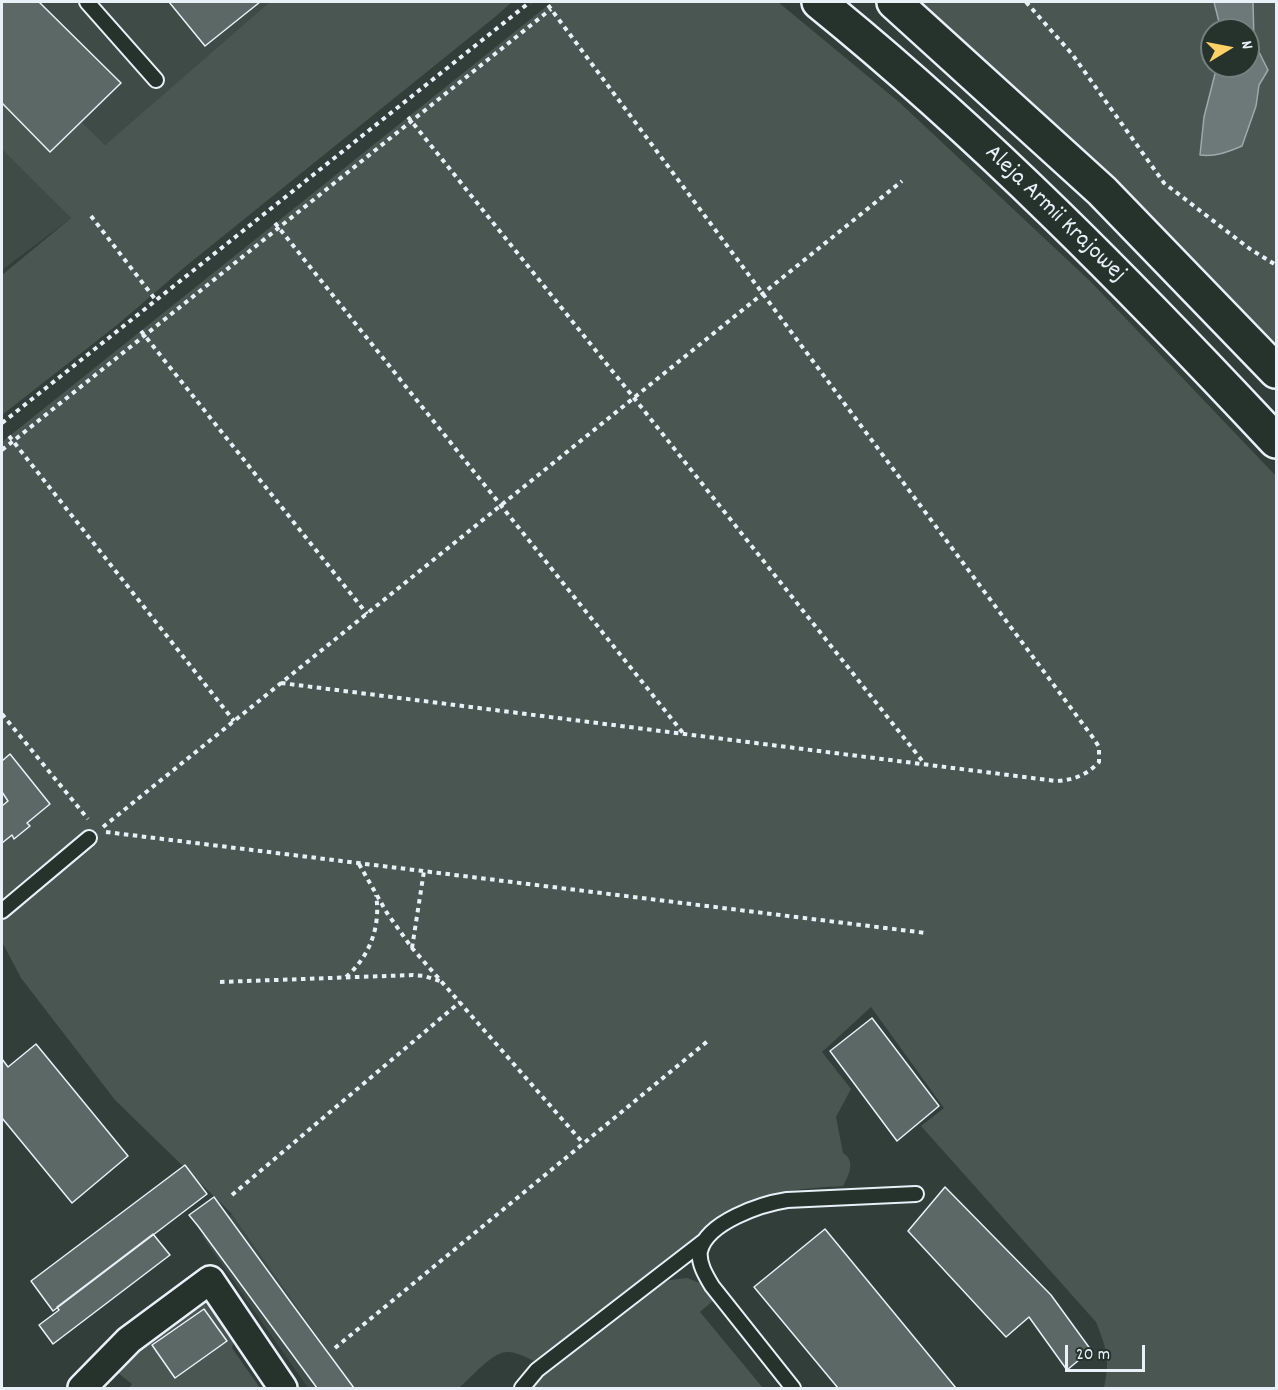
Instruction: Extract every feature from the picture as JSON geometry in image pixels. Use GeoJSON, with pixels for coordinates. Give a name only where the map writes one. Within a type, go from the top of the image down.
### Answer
{"type":"FeatureCollection","features":[{"type":"Feature","properties":{"kind":"main road","name":"Aleja Armii Krajowej"},"geometry":{"type":"LineString","coordinates":[[819,2],[879,50],[1066,223],[1276,441]]}},
{"type":"Feature","properties":{"kind":"main road","name":"Aleja Armii Krajowej"},"geometry":{"type":"LineString","coordinates":[[894,2],[1101,191],[1276,371]]}},
{"type":"Feature","properties":{"kind":"street"},"geometry":{"type":"LineString","coordinates":[[82,1389],[129,1340],[210,1280],[283,1389]]}},
{"type":"Feature","properties":{"kind":"lane"},"geometry":{"type":"LineString","coordinates":[[87,2],[156,80]]}},
{"type":"Feature","properties":{"kind":"lane"},"geometry":{"type":"LineString","coordinates":[[2,911],[94,835]]}},
{"type":"Feature","properties":{"kind":"lane"},"geometry":{"type":"LineString","coordinates":[[522,1389],[537,1370],[721,1226],[742,1213],[768,1203],[787,1200],[916,1194]]}},
{"type":"Feature","properties":{"kind":"lane"},"geometry":{"type":"LineString","coordinates":[[705,1240],[700,1253],[703,1271],[712,1286],[793,1389]]}},
{"type":"Feature","properties":{"kind":"path"},"geometry":{"type":"LineString","coordinates":[[2,423],[530,2]]}},
{"type":"Feature","properties":{"kind":"path"},"geometry":{"type":"LineString","coordinates":[[1026,2],[1072,54],[1164,183],[1250,249],[1276,265]]}},
{"type":"Feature","properties":{"kind":"path"},"geometry":{"type":"LineString","coordinates":[[2,450],[279,228],[549,7],[1094,739],[1101,755],[1093,769],[1081,777],[1070,781],[1056,781],[281,683]]}},
{"type":"Feature","properties":{"kind":"path"},"geometry":{"type":"LineString","coordinates":[[408,117],[924,763]]}},
{"type":"Feature","properties":{"kind":"path"},"geometry":{"type":"LineString","coordinates":[[94,835],[902,181]]}},
{"type":"Feature","properties":{"kind":"path"},"geometry":{"type":"LineString","coordinates":[[91,216],[155,299]]}},
{"type":"Feature","properties":{"kind":"path"},"geometry":{"type":"LineString","coordinates":[[275,223],[683,733]]}},
{"type":"Feature","properties":{"kind":"path"},"geometry":{"type":"LineString","coordinates":[[141,331],[367,614]]}},
{"type":"Feature","properties":{"kind":"path"},"geometry":{"type":"LineString","coordinates":[[9,436],[234,722]]}},
{"type":"Feature","properties":{"kind":"path"},"geometry":{"type":"LineString","coordinates":[[2,714],[94,835],[358,863],[926,933]]}},
{"type":"Feature","properties":{"kind":"path"},"geometry":{"type":"LineString","coordinates":[[358,863],[412,948],[583,1143]]}},
{"type":"Feature","properties":{"kind":"path"},"geometry":{"type":"LineString","coordinates":[[412,948],[424,871]]}},
{"type":"Feature","properties":{"kind":"path"},"geometry":{"type":"LineString","coordinates":[[346,977],[362,960],[373,939],[377,917],[375,892]]}},
{"type":"Feature","properties":{"kind":"path"},"geometry":{"type":"LineString","coordinates":[[220,982],[413,975],[443,982]]}},
{"type":"Feature","properties":{"kind":"path"},"geometry":{"type":"LineString","coordinates":[[232,1195],[460,1002]]}},
{"type":"Feature","properties":{"kind":"path"},"geometry":{"type":"LineString","coordinates":[[335,1348],[709,1040]]}},
{"type":"Feature","properties":{"kind":"shaded area"},"geometry":{"type":"Polygon","coordinates":[[[2,2],[271,2],[48,194],[71,218],[2,270],[2,2]]]}},
{"type":"Feature","properties":{"kind":"shaded area"},"geometry":{"type":"Polygon","coordinates":[[[270,2],[512,2],[186,266],[117,325],[2,415],[2,275],[71,218],[2,149],[2,103],[50,152],[81,122],[105,145],[270,2]]]}},
{"type":"Feature","properties":{"kind":"shaded area"},"geometry":{"type":"Polygon","coordinates":[[[552,2],[778,2],[899,102],[1091,282],[1276,476],[1276,1388],[1104,1388],[1107,1369],[1106,1354],[1096,1322],[921,1126],[944,1108],[871,1007],[822,1052],[851,1089],[836,1117],[843,1153],[850,1164],[843,1186],[772,1195],[731,1210],[534,1361],[514,1353],[501,1353],[488,1361],[459,1388],[354,1388],[231,1213],[115,1100],[21,978],[2,942],[2,442],[552,2]]]}},
{"type":"Feature","properties":{"kind":"shaded area"},"geometry":{"type":"Polygon","coordinates":[[[916,2],[1276,2],[1276,354],[1126,197],[1023,96],[916,2]]]}},
{"type":"Feature","properties":{"kind":"shaded area"},"geometry":{"type":"Polygon","coordinates":[[[1214,2],[1253,2],[1253,18],[1218,18],[1214,2]]]}},
{"type":"Feature","properties":{"kind":"shaded area"},"geometry":{"type":"Polygon","coordinates":[[[1260,54],[1268,70],[1259,85],[1256,106],[1242,146],[1221,154],[1200,155],[1204,117],[1214,78],[1260,78],[1260,54]]]}},
{"type":"Feature","properties":{"kind":"shaded area"},"geometry":{"type":"Polygon","coordinates":[[[232,1214],[356,1388],[308,1388],[202,1236],[232,1214]]]}},
{"type":"Feature","properties":{"kind":"shaded area"},"geometry":{"type":"Polygon","coordinates":[[[687,1278],[700,1283],[715,1299],[700,1312],[763,1388],[536,1388],[534,1386],[542,1374],[661,1284],[670,1280],[687,1278]]]}},
{"type":"Feature","properties":{"kind":"shaded area"},"geometry":{"type":"Polygon","coordinates":[[[198,1297],[214,1299],[237,1331],[232,1348],[260,1388],[129,1388],[132,1384],[118,1373],[121,1364],[198,1297]]]}},
{"type":"Feature","properties":{"kind":"building"},"geometry":{"type":"Polygon","coordinates":[[[2,2],[39,2],[121,83],[50,152],[2,103],[2,2]]]}},
{"type":"Feature","properties":{"kind":"building"},"geometry":{"type":"Polygon","coordinates":[[[169,2],[260,2],[205,46],[169,2]]]}},
{"type":"Feature","properties":{"kind":"building"},"geometry":{"type":"Polygon","coordinates":[[[10,754],[50,804],[27,823],[30,826],[14,839],[12,835],[2,843],[2,806],[8,801],[2,792],[2,761],[10,754]]]}},
{"type":"Feature","properties":{"kind":"building"},"geometry":{"type":"Polygon","coordinates":[[[872,1018],[939,1106],[897,1141],[830,1051],[872,1018]]]}},
{"type":"Feature","properties":{"kind":"building"},"geometry":{"type":"Polygon","coordinates":[[[36,1044],[128,1156],[72,1203],[2,1118],[2,1059],[8,1067],[36,1044]]]}},
{"type":"Feature","properties":{"kind":"building"},"geometry":{"type":"Polygon","coordinates":[[[185,1165],[207,1194],[53,1311],[31,1281],[185,1165]]]}},
{"type":"Feature","properties":{"kind":"building"},"geometry":{"type":"Polygon","coordinates":[[[945,1187],[1051,1295],[1091,1350],[1067,1370],[1029,1317],[1006,1337],[908,1231],[945,1187]]]}},
{"type":"Feature","properties":{"kind":"building"},"geometry":{"type":"Polygon","coordinates":[[[214,1197],[354,1388],[317,1388],[189,1215],[214,1197]]]}},
{"type":"Feature","properties":{"kind":"building"},"geometry":{"type":"Polygon","coordinates":[[[825,1229],[956,1388],[838,1388],[754,1287],[825,1229]]]}},
{"type":"Feature","properties":{"kind":"building"},"geometry":{"type":"Polygon","coordinates":[[[153,1234],[170,1255],[53,1344],[39,1325],[59,1310],[57,1307],[153,1234]]]}},
{"type":"Feature","properties":{"kind":"building"},"geometry":{"type":"Polygon","coordinates":[[[204,1309],[227,1341],[175,1378],[152,1345],[204,1309]]]}}]}
